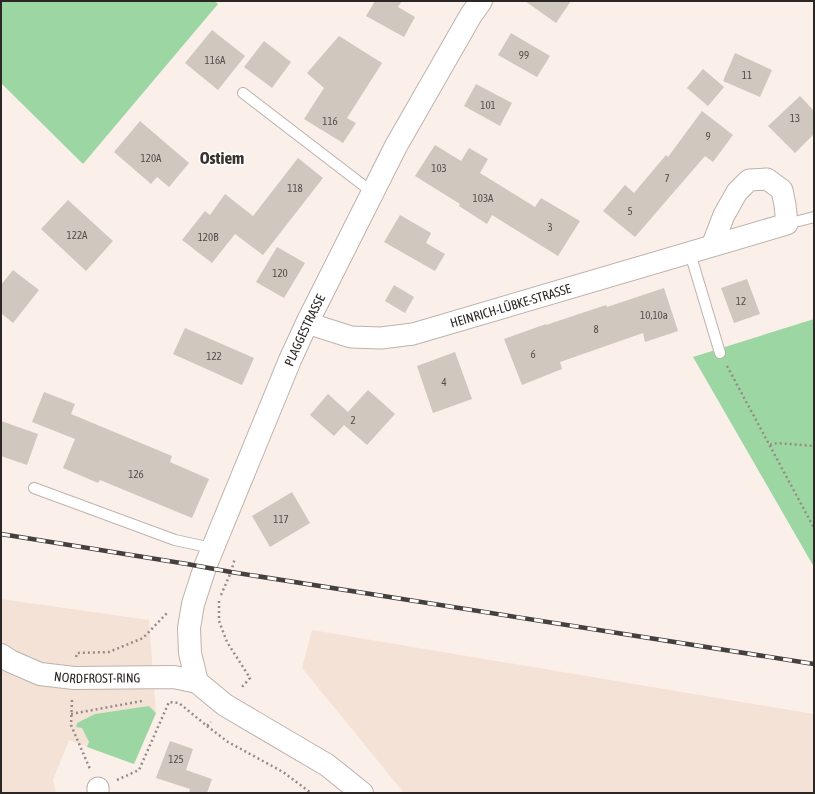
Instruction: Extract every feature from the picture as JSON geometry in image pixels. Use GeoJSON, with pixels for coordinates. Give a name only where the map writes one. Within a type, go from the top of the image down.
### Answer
{"type":"FeatureCollection","features":[{"type":"Feature","properties":{"kind":"street","name":"PLAGGESTRASSE"},"geometry":{"type":"LineString","coordinates":[[197,682],[190,653],[189,628],[193,604],[204,567],[290,360],[372,192],[400,139],[470,15],[481,1]]}},
{"type":"Feature","properties":{"kind":"street"},"geometry":{"type":"LineString","coordinates":[[712,246],[727,209],[737,192],[749,180],[767,179],[782,190],[787,224]]}},
{"type":"Feature","properties":{"kind":"street","name":"HEINRICH-LÜBKE-STRASSE"},"geometry":{"type":"LineString","coordinates":[[307,323],[351,337],[381,338],[413,334],[787,224]]}},
{"type":"Feature","properties":{"kind":"street","name":"NORDFROST-RING"},"geometry":{"type":"LineString","coordinates":[[1,655],[10,661],[40,674],[74,678],[174,677],[197,682]]}},
{"type":"Feature","properties":{"kind":"street"},"geometry":{"type":"LineString","coordinates":[[197,682],[225,705],[327,765],[362,793]]}},
{"type":"Feature","properties":{"kind":"lane"},"geometry":{"type":"LineString","coordinates":[[243,93],[372,192]]}},
{"type":"Feature","properties":{"kind":"lane","name":"HEINRICH-LÜBKE-STRASSE"},"geometry":{"type":"LineString","coordinates":[[787,224],[814,216]]}},
{"type":"Feature","properties":{"kind":"lane"},"geometry":{"type":"LineString","coordinates":[[690,253],[720,353]]}},
{"type":"Feature","properties":{"kind":"lane"},"geometry":{"type":"LineString","coordinates":[[34,488],[175,540],[212,548]]}},
{"type":"Feature","properties":{"kind":"path"},"geometry":{"type":"LineString","coordinates":[[720,353],[814,528]]}},
{"type":"Feature","properties":{"kind":"path"},"geometry":{"type":"LineString","coordinates":[[770,445],[777,443],[814,446]]}},
{"type":"Feature","properties":{"kind":"path"},"geometry":{"type":"LineString","coordinates":[[74,678],[77,653],[109,652],[143,638],[167,613]]}},
{"type":"Feature","properties":{"kind":"path"},"geometry":{"type":"LineString","coordinates":[[146,700],[71,714],[71,725],[98,790],[139,770],[169,702]]}},
{"type":"Feature","properties":{"kind":"path"},"geometry":{"type":"LineString","coordinates":[[161,701],[179,703]]}},
{"type":"Feature","properties":{"kind":"path"},"geometry":{"type":"LineString","coordinates":[[207,726],[228,742],[283,772],[311,793]]}},
{"type":"Feature","properties":{"kind":"shaded area"},"geometry":{"type":"Polygon","coordinates":[[[1,599],[149,620],[156,713],[134,764],[69,740],[53,780],[56,793],[1,793],[1,599]]]}},
{"type":"Feature","properties":{"kind":"shaded area"},"geometry":{"type":"Polygon","coordinates":[[[312,630],[814,714],[814,793],[404,793],[302,668],[312,630]]]}},
{"type":"Feature","properties":{"kind":"green space"},"geometry":{"type":"Polygon","coordinates":[[[1,1],[215,1],[218,4],[83,164],[1,83],[1,1]]]}},
{"type":"Feature","properties":{"kind":"green space"},"geometry":{"type":"Polygon","coordinates":[[[814,319],[814,567],[693,357],[814,319]]]}},
{"type":"Feature","properties":{"kind":"green space"},"geometry":{"type":"Polygon","coordinates":[[[149,706],[156,713],[134,764],[87,747],[89,742],[82,728],[76,727],[77,723],[95,714],[149,706]]]}},
{"type":"Feature","properties":{"kind":"building"},"geometry":{"type":"Polygon","coordinates":[[[375,1],[402,1],[398,7],[415,17],[404,37],[366,16],[375,1]]]}},
{"type":"Feature","properties":{"kind":"building"},"geometry":{"type":"Polygon","coordinates":[[[525,1],[571,1],[556,23],[525,1]]]}},
{"type":"Feature","properties":{"kind":"building"},"geometry":{"type":"Polygon","coordinates":[[[212,30],[245,56],[218,90],[185,63],[212,30]]]}},
{"type":"Feature","properties":{"kind":"building"},"geometry":{"type":"Polygon","coordinates":[[[511,33],[550,56],[537,77],[498,55],[511,33]]]}},
{"type":"Feature","properties":{"kind":"building"},"geometry":{"type":"Polygon","coordinates":[[[339,36],[382,63],[347,118],[356,123],[343,143],[304,119],[324,88],[307,73],[339,36]]]}},
{"type":"Feature","properties":{"kind":"building"},"geometry":{"type":"Polygon","coordinates":[[[264,41],[291,62],[272,88],[244,67],[264,41]]]}},
{"type":"Feature","properties":{"kind":"building"},"geometry":{"type":"Polygon","coordinates":[[[735,53],[772,70],[760,97],[723,81],[735,53]]]}},
{"type":"Feature","properties":{"kind":"building"},"geometry":{"type":"Polygon","coordinates":[[[703,69],[724,87],[708,106],[687,88],[703,69]]]}},
{"type":"Feature","properties":{"kind":"building"},"geometry":{"type":"Polygon","coordinates":[[[476,84],[512,103],[500,126],[464,106],[476,84]]]}},
{"type":"Feature","properties":{"kind":"building"},"geometry":{"type":"Polygon","coordinates":[[[800,96],[814,111],[814,134],[795,153],[768,126],[800,96]]]}},
{"type":"Feature","properties":{"kind":"building"},"geometry":{"type":"Polygon","coordinates":[[[702,111],[733,135],[713,162],[705,156],[635,237],[603,211],[625,185],[634,193],[666,155],[668,157],[702,111]]]}},
{"type":"Feature","properties":{"kind":"building"},"geometry":{"type":"Polygon","coordinates":[[[140,121],[189,163],[169,187],[157,177],[151,184],[114,152],[140,121]]]}},
{"type":"Feature","properties":{"kind":"building"},"geometry":{"type":"Polygon","coordinates":[[[435,145],[461,161],[469,148],[488,159],[480,173],[535,207],[541,198],[580,221],[558,256],[492,215],[487,224],[459,206],[460,204],[415,176],[435,145]]]}},
{"type":"Feature","properties":{"kind":"building"},"geometry":{"type":"Polygon","coordinates":[[[298,158],[323,178],[263,255],[235,234],[212,263],[182,240],[205,211],[210,215],[225,194],[253,216],[298,158]]]}},
{"type":"Feature","properties":{"kind":"building"},"geometry":{"type":"Polygon","coordinates":[[[68,200],[113,241],[86,271],[41,229],[68,200]]]}},
{"type":"Feature","properties":{"kind":"building"},"geometry":{"type":"Polygon","coordinates":[[[400,215],[431,233],[426,243],[445,254],[435,271],[384,242],[400,215]]]}},
{"type":"Feature","properties":{"kind":"building"},"geometry":{"type":"Polygon","coordinates":[[[277,247],[305,263],[284,298],[256,282],[277,247]]]}},
{"type":"Feature","properties":{"kind":"building"},"geometry":{"type":"Polygon","coordinates":[[[13,270],[39,290],[13,323],[1,313],[1,285],[13,270]]]}},
{"type":"Feature","properties":{"kind":"building"},"geometry":{"type":"Polygon","coordinates":[[[747,279],[760,314],[734,323],[721,288],[747,279]]]}},
{"type":"Feature","properties":{"kind":"building"},"geometry":{"type":"Polygon","coordinates":[[[394,285],[414,297],[405,313],[385,301],[394,285]]]}},
{"type":"Feature","properties":{"kind":"building"},"geometry":{"type":"Polygon","coordinates":[[[664,288],[678,331],[645,342],[643,333],[560,362],[562,369],[522,385],[504,339],[546,324],[606,305],[607,307],[664,288]]]}},
{"type":"Feature","properties":{"kind":"building"},"geometry":{"type":"Polygon","coordinates":[[[185,328],[254,358],[242,385],[173,354],[185,328]]]}},
{"type":"Feature","properties":{"kind":"building"},"geometry":{"type":"Polygon","coordinates":[[[455,352],[472,399],[433,413],[417,366],[455,352]]]}},
{"type":"Feature","properties":{"kind":"building"},"geometry":{"type":"Polygon","coordinates":[[[368,390],[395,414],[367,445],[344,425],[334,436],[310,415],[328,394],[348,412],[368,390]]]}},
{"type":"Feature","properties":{"kind":"building"},"geometry":{"type":"Polygon","coordinates":[[[44,392],[75,404],[71,414],[172,456],[170,462],[209,479],[192,518],[100,480],[98,483],[63,468],[75,439],[32,422],[44,392]]]}},
{"type":"Feature","properties":{"kind":"building"},"geometry":{"type":"Polygon","coordinates":[[[1,421],[38,434],[27,465],[1,456],[1,421]]]}},
{"type":"Feature","properties":{"kind":"building"},"geometry":{"type":"Polygon","coordinates":[[[292,492],[310,523],[270,547],[252,516],[292,492]]]}},
{"type":"Feature","properties":{"kind":"building"},"geometry":{"type":"Polygon","coordinates":[[[170,741],[193,749],[186,770],[212,779],[207,793],[189,793],[190,789],[156,778],[170,741]]]}},
{"type":"Feature","properties":{"kind":"railway"},"geometry":{"type":"LineString","coordinates":[[1,534],[231,572],[814,664]]}},
{"type":"Feature","properties":{"kind":"district","name":"Ostiem"},"geometry":{"type":"Point","coordinates":[222,158]}}]}
